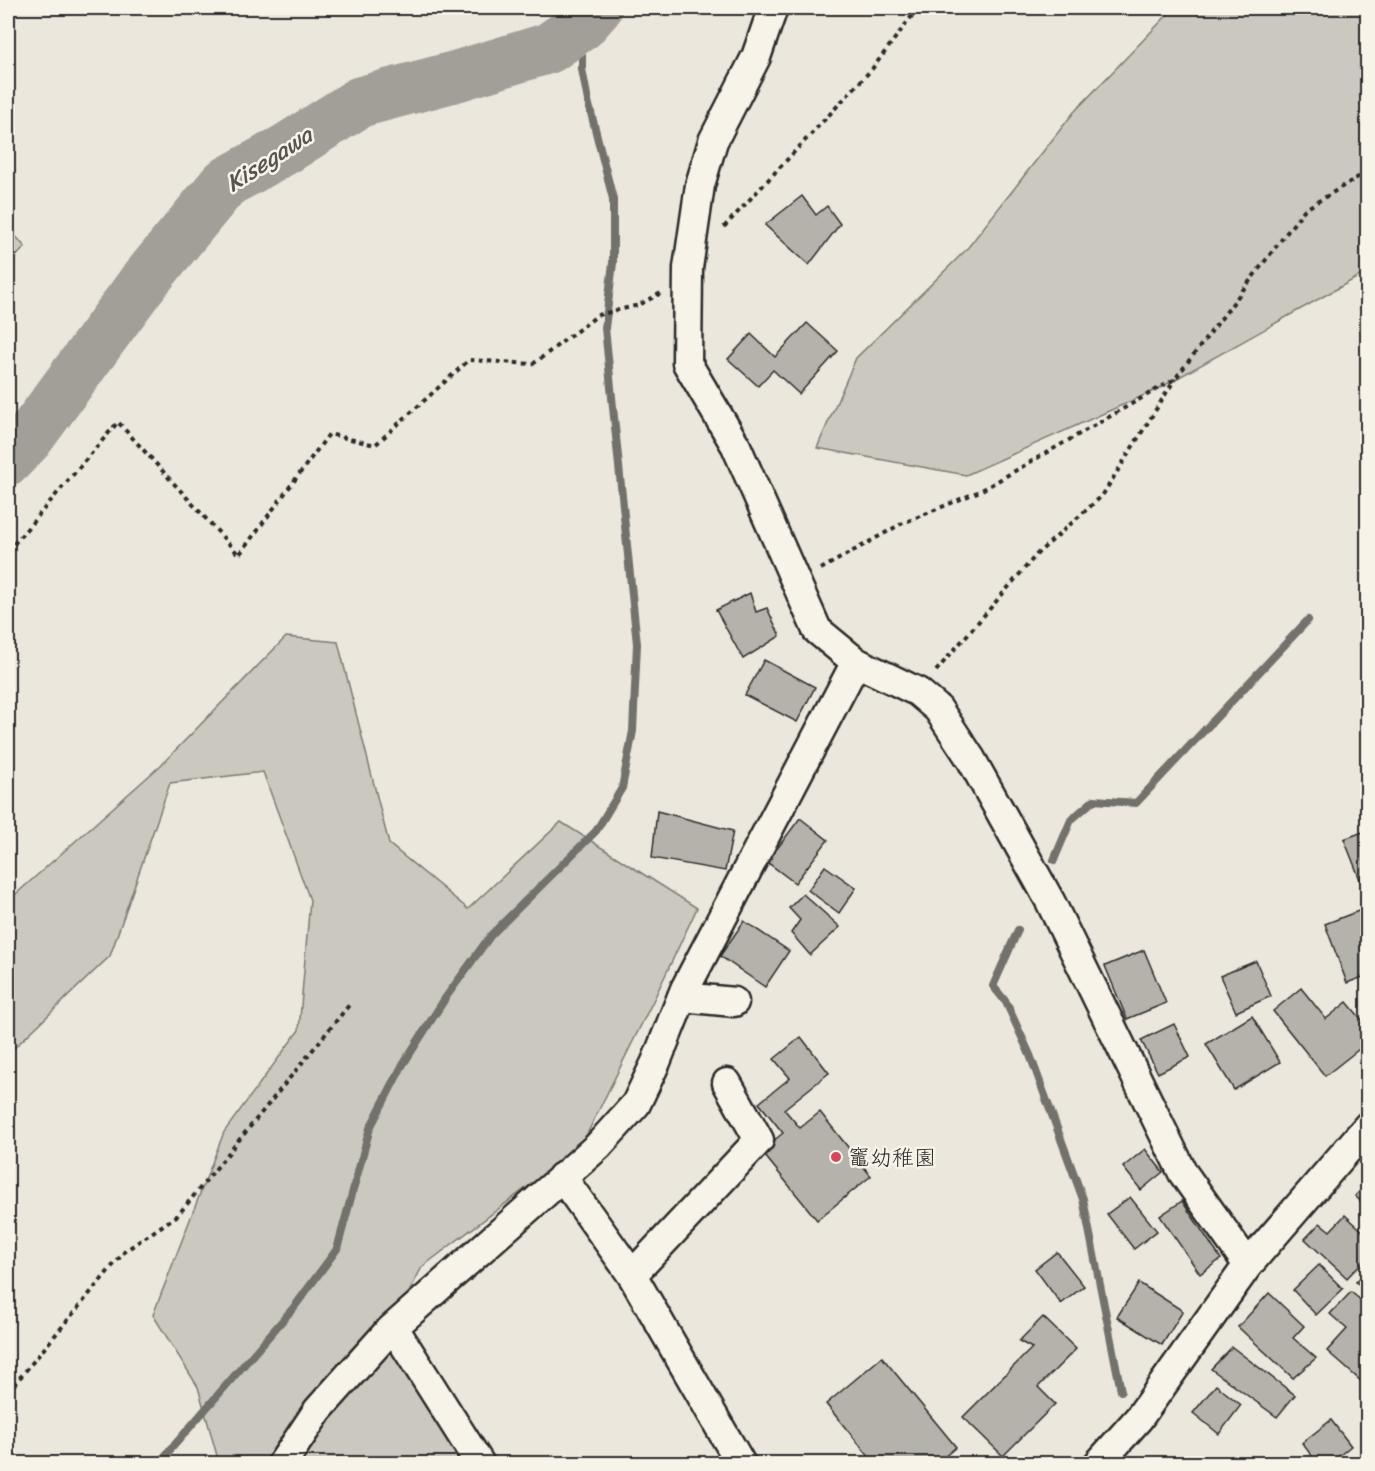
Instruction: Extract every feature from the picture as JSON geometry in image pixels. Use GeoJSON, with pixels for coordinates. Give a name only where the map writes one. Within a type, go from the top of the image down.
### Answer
{"type":"FeatureCollection","features":[{"type":"Feature","properties":{"kind":"street"},"geometry":{"type":"LineString","coordinates":[[773,8],[756,57],[713,141],[700,185],[688,268],[687,363],[736,446],[817,630],[856,662],[918,692],[938,709],[971,759],[1050,901],[1183,1173],[1248,1265]]}},
{"type":"Feature","properties":{"kind":"street"},"geometry":{"type":"LineString","coordinates":[[282,1464],[318,1410],[394,1328],[598,1146],[636,1104],[682,997],[856,662]]}},
{"type":"Feature","properties":{"kind":"street"},"geometry":{"type":"LineString","coordinates":[[682,997],[734,1002]]}},
{"type":"Feature","properties":{"kind":"street"},"geometry":{"type":"LineString","coordinates":[[632,1275],[759,1140],[727,1083]]}},
{"type":"Feature","properties":{"kind":"street"},"geometry":{"type":"LineString","coordinates":[[1098,1464],[1139,1418],[1248,1265],[1368,1126]]}},
{"type":"Feature","properties":{"kind":"street"},"geometry":{"type":"LineString","coordinates":[[562,1177],[632,1275],[741,1464]]}},
{"type":"Feature","properties":{"kind":"street"},"geometry":{"type":"LineString","coordinates":[[394,1328],[480,1464]]}},
{"type":"Feature","properties":{"kind":"path"},"geometry":{"type":"LineString","coordinates":[[719,233],[749,198],[872,69],[918,8]]}},
{"type":"Feature","properties":{"kind":"path"},"geometry":{"type":"LineString","coordinates":[[918,692],[1036,554],[1102,496],[1175,379],[1304,210],[1368,171]]}},
{"type":"Feature","properties":{"kind":"path"},"geometry":{"type":"LineString","coordinates":[[8,551],[118,422],[239,555],[329,434],[375,445],[469,360],[533,364],[598,315],[639,305]]}},
{"type":"Feature","properties":{"kind":"path"},"geometry":{"type":"LineString","coordinates":[[796,583],[901,524],[980,491],[1175,379]]}},
{"type":"Feature","properties":{"kind":"path"},"geometry":{"type":"LineString","coordinates":[[8,1392],[125,1251],[178,1215],[350,1004]]}},
{"type":"Feature","properties":{"kind":"shaded area"},"geometry":{"type":"Polygon","coordinates":[[[1174,8],[1367,8],[1367,272],[1158,389],[966,475],[817,448],[856,358],[966,250],[1074,112],[1174,8]]]}},
{"type":"Feature","properties":{"kind":"shaded area"},"geometry":{"type":"Polygon","coordinates":[[[8,227],[25,247],[8,265],[8,227]]]}},
{"type":"Feature","properties":{"kind":"shaded area"},"geometry":{"type":"Polygon","coordinates":[[[286,637],[338,642],[389,844],[468,909],[561,822],[697,908],[581,1146],[422,1267],[388,1333],[472,1463],[219,1463],[198,1387],[153,1315],[224,1132],[299,1030],[310,900],[263,772],[170,783],[110,956],[8,1054],[8,901],[161,765],[286,637]]]}},
{"type":"Feature","properties":{"kind":"building"},"geometry":{"type":"Polygon","coordinates":[[[802,196],[816,215],[827,206],[840,224],[809,265],[765,225],[802,196]]]}},
{"type":"Feature","properties":{"kind":"building"},"geometry":{"type":"Polygon","coordinates":[[[807,323],[838,351],[799,394],[773,370],[758,386],[728,359],[751,334],[775,357],[807,323]]]}},
{"type":"Feature","properties":{"kind":"building"},"geometry":{"type":"Polygon","coordinates":[[[750,593],[756,612],[767,608],[780,636],[743,659],[716,610],[750,593]]]}},
{"type":"Feature","properties":{"kind":"building"},"geometry":{"type":"Polygon","coordinates":[[[764,660],[815,687],[797,722],[745,695],[764,660]]]}},
{"type":"Feature","properties":{"kind":"building"},"geometry":{"type":"Polygon","coordinates":[[[657,811],[733,831],[725,871],[652,858],[657,811]]]}},
{"type":"Feature","properties":{"kind":"building"},"geometry":{"type":"Polygon","coordinates":[[[800,818],[828,840],[795,883],[767,862],[800,818]]]}},
{"type":"Feature","properties":{"kind":"building"},"geometry":{"type":"Polygon","coordinates":[[[1368,830],[1368,900],[1344,839],[1368,830]]]}},
{"type":"Feature","properties":{"kind":"building"},"geometry":{"type":"Polygon","coordinates":[[[825,866],[856,888],[839,913],[808,890],[825,866]]]}},
{"type":"Feature","properties":{"kind":"building"},"geometry":{"type":"Polygon","coordinates":[[[803,894],[840,927],[810,955],[791,933],[800,920],[789,908],[803,894]]]}},
{"type":"Feature","properties":{"kind":"building"},"geometry":{"type":"Polygon","coordinates":[[[1361,910],[1368,928],[1368,975],[1347,983],[1325,924],[1361,910]]]}},
{"type":"Feature","properties":{"kind":"building"},"geometry":{"type":"Polygon","coordinates":[[[744,921],[789,951],[765,987],[720,956],[744,921]]]}},
{"type":"Feature","properties":{"kind":"building"},"geometry":{"type":"Polygon","coordinates":[[[1144,950],[1166,1003],[1127,1019],[1105,966],[1144,950]]]}},
{"type":"Feature","properties":{"kind":"building"},"geometry":{"type":"Polygon","coordinates":[[[1256,961],[1271,996],[1236,1012],[1220,976],[1256,961]]]}},
{"type":"Feature","properties":{"kind":"building"},"geometry":{"type":"Polygon","coordinates":[[[1301,988],[1326,1019],[1347,1002],[1368,1027],[1368,1042],[1325,1076],[1273,1011],[1301,988]]]}},
{"type":"Feature","properties":{"kind":"building"},"geometry":{"type":"Polygon","coordinates":[[[1252,1016],[1280,1062],[1234,1090],[1206,1044],[1252,1016]]]}},
{"type":"Feature","properties":{"kind":"building"},"geometry":{"type":"Polygon","coordinates":[[[1174,1024],[1190,1057],[1158,1073],[1141,1040],[1174,1024]]]}},
{"type":"Feature","properties":{"kind":"building"},"geometry":{"type":"Polygon","coordinates":[[[801,1037],[829,1073],[784,1109],[800,1128],[820,1112],[871,1176],[817,1220],[761,1151],[783,1133],[759,1103],[790,1078],[774,1059],[801,1037]]]}},
{"type":"Feature","properties":{"kind":"building"},"geometry":{"type":"Polygon","coordinates":[[[1145,1149],[1163,1172],[1141,1190],[1123,1167],[1145,1149]]]}},
{"type":"Feature","properties":{"kind":"building"},"geometry":{"type":"Polygon","coordinates":[[[1368,1183],[1368,1208],[1355,1196],[1368,1183]]]}},
{"type":"Feature","properties":{"kind":"building"},"geometry":{"type":"Polygon","coordinates":[[[1130,1197],[1157,1231],[1134,1249],[1107,1214],[1130,1197]]]}},
{"type":"Feature","properties":{"kind":"building"},"geometry":{"type":"Polygon","coordinates":[[[1182,1201],[1221,1259],[1200,1274],[1160,1216],[1182,1201]]]}},
{"type":"Feature","properties":{"kind":"building"},"geometry":{"type":"Polygon","coordinates":[[[1345,1215],[1368,1236],[1368,1256],[1347,1278],[1305,1239],[1320,1223],[1330,1231],[1345,1215]]]}},
{"type":"Feature","properties":{"kind":"building"},"geometry":{"type":"Polygon","coordinates":[[[1057,1252],[1084,1286],[1061,1304],[1035,1269],[1057,1252]]]}},
{"type":"Feature","properties":{"kind":"building"},"geometry":{"type":"Polygon","coordinates":[[[1319,1265],[1343,1289],[1316,1315],[1293,1290],[1319,1265]]]}},
{"type":"Feature","properties":{"kind":"building"},"geometry":{"type":"Polygon","coordinates":[[[1368,1270],[1368,1292],[1356,1282],[1368,1270]]]}},
{"type":"Feature","properties":{"kind":"building"},"geometry":{"type":"Polygon","coordinates":[[[1139,1283],[1183,1311],[1162,1345],[1117,1317],[1139,1283]]]}},
{"type":"Feature","properties":{"kind":"building"},"geometry":{"type":"Polygon","coordinates":[[[1351,1292],[1368,1306],[1368,1376],[1362,1382],[1327,1351],[1347,1329],[1330,1314],[1351,1292]]]}},
{"type":"Feature","properties":{"kind":"building"},"geometry":{"type":"Polygon","coordinates":[[[1269,1293],[1304,1326],[1293,1338],[1316,1358],[1293,1378],[1238,1327],[1269,1293]]]}},
{"type":"Feature","properties":{"kind":"building"},"geometry":{"type":"Polygon","coordinates":[[[1043,1317],[1076,1349],[1038,1387],[1055,1404],[1003,1456],[963,1417],[1032,1348],[1019,1341],[1043,1317]]]}},
{"type":"Feature","properties":{"kind":"building"},"geometry":{"type":"Polygon","coordinates":[[[1232,1347],[1295,1395],[1277,1417],[1211,1369],[1232,1347]]]}},
{"type":"Feature","properties":{"kind":"building"},"geometry":{"type":"Polygon","coordinates":[[[882,1357],[956,1447],[936,1464],[875,1464],[826,1404],[882,1357]]]}},
{"type":"Feature","properties":{"kind":"building"},"geometry":{"type":"Polygon","coordinates":[[[1216,1385],[1241,1405],[1219,1434],[1193,1413],[1216,1385]]]}},
{"type":"Feature","properties":{"kind":"building"},"geometry":{"type":"Polygon","coordinates":[[[1331,1420],[1351,1446],[1329,1464],[1318,1464],[1302,1443],[1331,1420]]]}},
{"type":"Feature","properties":{"kind":"waterway","name":"Kisegawa"},"geometry":{"type":"LineString","coordinates":[[8,460],[28,439],[141,285],[225,183],[286,149],[360,102],[549,48],[582,25],[597,8]]}},
{"type":"Feature","properties":{"kind":"waterway"},"geometry":{"type":"LineString","coordinates":[[158,1464],[295,1306],[337,1249],[370,1128],[402,1066],[446,997],[491,935],[596,831],[622,788],[633,731],[637,644],[605,328],[613,263],[613,199],[582,69],[582,25]]}},
{"type":"Feature","properties":{"kind":"waterway"},"geometry":{"type":"LineString","coordinates":[[1054,860],[1071,820],[1094,800],[1136,803],[1308,620]]}},
{"type":"Feature","properties":{"kind":"waterway"},"geometry":{"type":"LineString","coordinates":[[1018,930],[993,986],[1006,1002],[1030,1055],[1083,1199],[1121,1391]]}},
{"type":"Feature","properties":{"kind":"place","name":"竈幼稚園"},"geometry":{"type":"Point","coordinates":[836,1157]}}]}
